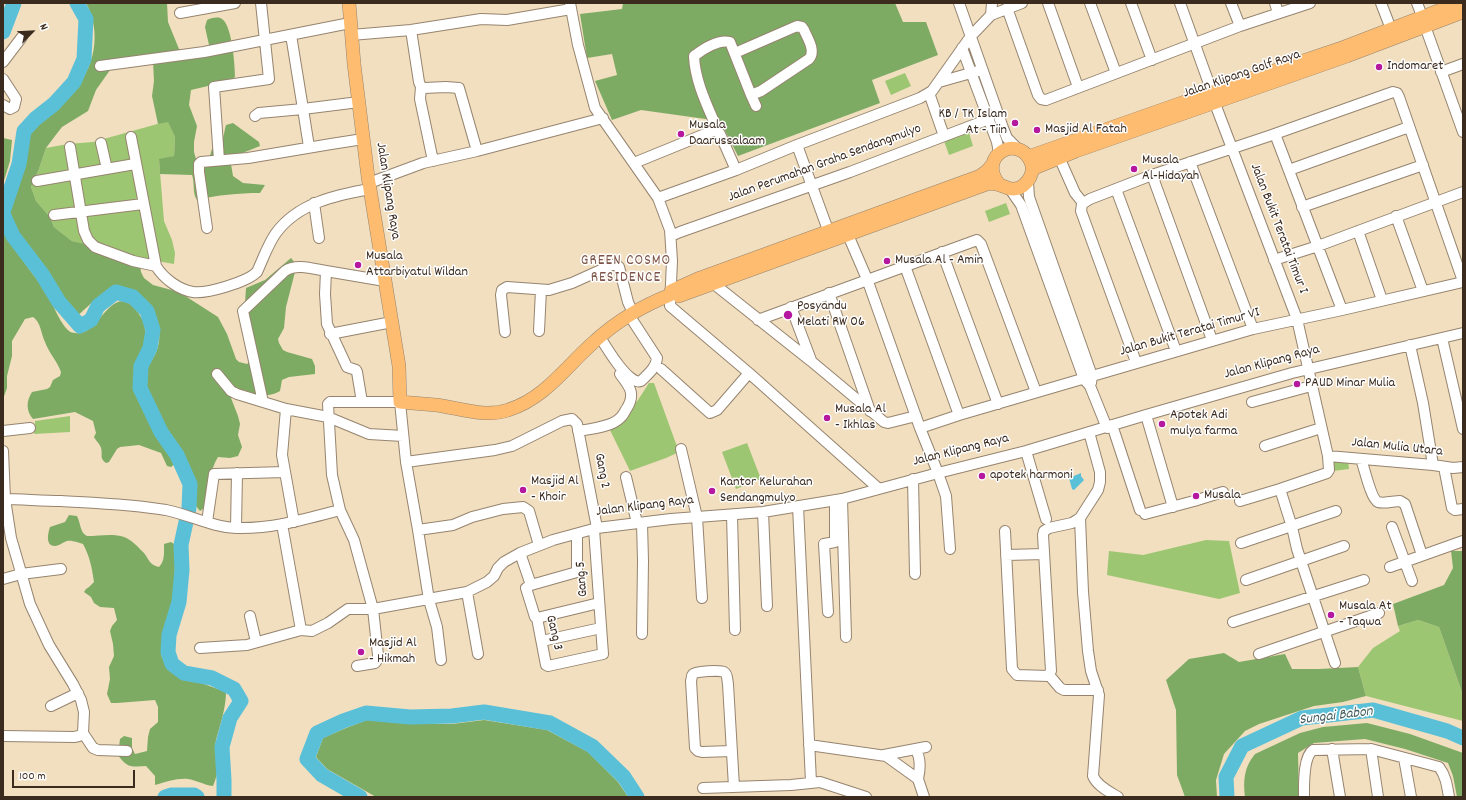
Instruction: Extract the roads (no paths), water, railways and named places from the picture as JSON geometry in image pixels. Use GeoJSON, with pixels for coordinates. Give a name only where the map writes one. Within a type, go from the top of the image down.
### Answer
{"type":"FeatureCollection","features":[{"type":"Feature","properties":{"kind":"main road","name":"Jalan Klipang Raya"},"geometry":{"type":"LineString","coordinates":[[349,3],[369,186],[399,366],[400,402]]}},
{"type":"Feature","properties":{"kind":"main road","name":"Jalan Klipang Golf Raya"},"geometry":{"type":"LineString","coordinates":[[1032,169],[1170,112],[1213,97],[1347,56],[1384,35],[1423,21],[1459,3]]}},
{"type":"Feature","properties":{"kind":"main road","name":"Jalan Klipang Golf Raya"},"geometry":{"type":"LineString","coordinates":[[1423,21],[1463,12]]}},
{"type":"Feature","properties":{"kind":"main road","name":"Jalan Klipang Golf Raya"},"geometry":{"type":"LineString","coordinates":[[1023,153],[1170,112]]}},
{"type":"Feature","properties":{"kind":"main road"},"geometry":{"type":"LineString","coordinates":[[400,402],[437,405],[474,412],[508,411],[540,394],[597,339],[631,314],[645,305],[670,295],[671,292],[694,280],[733,271],[846,230],[987,184],[1023,186],[1028,182],[1032,169],[1031,163],[1023,153],[1011,148],[1004,150],[995,159],[987,171],[980,176],[846,230],[828,230],[733,271],[714,284],[674,298],[670,295]]}},
{"type":"Feature","properties":{"kind":"main road"},"geometry":{"type":"LineString","coordinates":[[995,159],[992,172],[994,178],[1004,186]]}},
{"type":"Feature","properties":{"kind":"street"},"geometry":{"type":"LineString","coordinates":[[180,13],[235,3]]}},
{"type":"Feature","properties":{"kind":"street"},"geometry":{"type":"LineString","coordinates":[[219,160],[214,87],[268,80],[261,3]]}},
{"type":"Feature","properties":{"kind":"street"},"geometry":{"type":"LineString","coordinates":[[959,3],[1007,138],[1023,153]]}},
{"type":"Feature","properties":{"kind":"street"},"geometry":{"type":"LineString","coordinates":[[992,3],[991,15],[1022,3]]}},
{"type":"Feature","properties":{"kind":"street"},"geometry":{"type":"LineString","coordinates":[[1048,3],[1078,87]]}},
{"type":"Feature","properties":{"kind":"street"},"geometry":{"type":"LineString","coordinates":[[1090,3],[1116,73]]}},
{"type":"Feature","properties":{"kind":"street"},"geometry":{"type":"LineString","coordinates":[[1131,3],[1152,60]]}},
{"type":"Feature","properties":{"kind":"street","name":"Jalan Bukit Teratai Timur I"},"geometry":{"type":"LineString","coordinates":[[1180,3],[1195,42],[1213,97],[1297,320],[1328,456],[1328,472],[1322,476],[1280,489]]}},
{"type":"Feature","properties":{"kind":"street"},"geometry":{"type":"LineString","coordinates":[[1232,3],[1240,26]]}},
{"type":"Feature","properties":{"kind":"street"},"geometry":{"type":"LineString","coordinates":[[1275,3],[1278,14]]}},
{"type":"Feature","properties":{"kind":"street"},"geometry":{"type":"LineString","coordinates":[[1007,8],[1040,98],[1046,100],[1195,42],[1310,3]]}},
{"type":"Feature","properties":{"kind":"street"},"geometry":{"type":"LineString","coordinates":[[1381,3],[1384,35]]}},
{"type":"Feature","properties":{"kind":"street"},"geometry":{"type":"LineString","coordinates":[[1417,3],[1463,132]]}},
{"type":"Feature","properties":{"kind":"street"},"geometry":{"type":"LineString","coordinates":[[100,66],[204,52],[291,35],[351,29],[411,30],[481,20],[507,20],[570,6],[578,45],[595,108],[658,198],[668,224],[671,236],[670,306],[749,373],[879,489]]}},
{"type":"Feature","properties":{"kind":"street","name":"Jalan Perumahan Graha Sendangmulyo"},"geometry":{"type":"LineString","coordinates":[[658,198],[736,170],[920,98],[929,93],[939,82],[971,36],[991,15]]}},
{"type":"Feature","properties":{"kind":"street"},"geometry":{"type":"LineString","coordinates":[[751,96],[809,59],[813,52],[802,28],[797,26],[735,53],[751,96],[756,106]]}},
{"type":"Feature","properties":{"kind":"street"},"geometry":{"type":"LineString","coordinates":[[411,30],[421,87],[420,99],[433,161]]}},
{"type":"Feature","properties":{"kind":"street"},"geometry":{"type":"LineString","coordinates":[[291,35],[308,147]]}},
{"type":"Feature","properties":{"kind":"street"},"geometry":{"type":"LineString","coordinates":[[3,62],[22,37]]}},
{"type":"Feature","properties":{"kind":"street","name":"Jalan Perumahan Graha Sendangmulyo"},"geometry":{"type":"LineString","coordinates":[[735,53],[730,42],[726,40],[710,46],[694,56],[694,66],[699,84],[736,170]]}},
{"type":"Feature","properties":{"kind":"street"},"geometry":{"type":"LineString","coordinates":[[962,48],[997,142],[995,159]]}},
{"type":"Feature","properties":{"kind":"street"},"geometry":{"type":"LineString","coordinates":[[1441,72],[1463,64]]}},
{"type":"Feature","properties":{"kind":"street"},"geometry":{"type":"LineString","coordinates":[[939,82],[983,70]]}},
{"type":"Feature","properties":{"kind":"street"},"geometry":{"type":"LineString","coordinates":[[3,79],[16,100],[14,107],[10,109],[3,105]]}},
{"type":"Feature","properties":{"kind":"street"},"geometry":{"type":"LineString","coordinates":[[421,87],[459,88],[477,151]]}},
{"type":"Feature","properties":{"kind":"street"},"geometry":{"type":"LineString","coordinates":[[1082,205],[1090,199],[1152,175],[1397,92],[1463,282]]}},
{"type":"Feature","properties":{"kind":"street"},"geometry":{"type":"LineString","coordinates":[[929,93],[944,136]]}},
{"type":"Feature","properties":{"kind":"street"},"geometry":{"type":"LineString","coordinates":[[255,116],[259,113],[359,102]]}},
{"type":"Feature","properties":{"kind":"street"},"geometry":{"type":"LineString","coordinates":[[131,137],[135,164],[156,266],[160,274],[168,280],[186,290],[194,292],[221,287],[252,277],[257,272],[276,234],[300,212],[314,203],[369,186],[400,171],[433,161],[603,118]]}},
{"type":"Feature","properties":{"kind":"street","name":"Jalan Perumahan Graha Sendangmulyo"},"geometry":{"type":"LineString","coordinates":[[671,236],[811,186],[989,119]]}},
{"type":"Feature","properties":{"kind":"street"},"geometry":{"type":"LineString","coordinates":[[1289,170],[1409,127]]}},
{"type":"Feature","properties":{"kind":"street"},"geometry":{"type":"LineString","coordinates":[[634,163],[713,130],[718,131]]}},
{"type":"Feature","properties":{"kind":"street"},"geometry":{"type":"LineString","coordinates":[[1275,134],[1342,310]]}},
{"type":"Feature","properties":{"kind":"street"},"geometry":{"type":"LineString","coordinates":[[207,228],[199,164],[202,161],[248,158],[363,139]]}},
{"type":"Feature","properties":{"kind":"street"},"geometry":{"type":"LineString","coordinates":[[101,143],[107,169]]}},
{"type":"Feature","properties":{"kind":"street"},"geometry":{"type":"LineString","coordinates":[[797,145],[828,230]]}},
{"type":"Feature","properties":{"kind":"street"},"geometry":{"type":"LineString","coordinates":[[70,147],[80,211],[84,231],[88,240],[91,244],[99,248],[133,261],[156,266]]}},
{"type":"Feature","properties":{"kind":"street"},"geometry":{"type":"LineString","coordinates":[[1059,157],[1082,205],[1136,362]]}},
{"type":"Feature","properties":{"kind":"street"},"geometry":{"type":"LineString","coordinates":[[1190,162],[1252,329]]}},
{"type":"Feature","properties":{"kind":"street"},"geometry":{"type":"LineString","coordinates":[[37,181],[135,164]]}},
{"type":"Feature","properties":{"kind":"street"},"geometry":{"type":"LineString","coordinates":[[1302,207],[1423,165]]}},
{"type":"Feature","properties":{"kind":"street"},"geometry":{"type":"LineString","coordinates":[[1152,175],[1212,340]]}},
{"type":"Feature","properties":{"kind":"street"},"geometry":{"type":"LineString","coordinates":[[1028,182],[1028,198],[1089,380]]}},
{"type":"Feature","properties":{"kind":"street"},"geometry":{"type":"LineString","coordinates":[[1004,186],[1021,205],[1142,512],[1173,507],[1223,492]]}},
{"type":"Feature","properties":{"kind":"street"},"geometry":{"type":"LineString","coordinates":[[1116,189],[1176,351]]}},
{"type":"Feature","properties":{"kind":"street"},"geometry":{"type":"LineString","coordinates":[[1274,260],[1318,246],[1463,192]]}},
{"type":"Feature","properties":{"kind":"street"},"geometry":{"type":"LineString","coordinates":[[314,203],[319,238]]}},
{"type":"Feature","properties":{"kind":"street"},"geometry":{"type":"LineString","coordinates":[[54,215],[143,204]]}},
{"type":"Feature","properties":{"kind":"street"},"geometry":{"type":"LineString","coordinates":[[1396,216],[1423,291]]}},
{"type":"Feature","properties":{"kind":"street"},"geometry":{"type":"LineString","coordinates":[[846,230],[867,279],[946,496],[950,549]]}},
{"type":"Feature","properties":{"kind":"street"},"geometry":{"type":"LineString","coordinates":[[1358,231],[1382,300]]}},
{"type":"Feature","properties":{"kind":"street"},"geometry":{"type":"LineString","coordinates":[[758,320],[975,240],[980,242],[1036,392]]}},
{"type":"Feature","properties":{"kind":"street"},"geometry":{"type":"LineString","coordinates":[[942,252],[998,404]]}},
{"type":"Feature","properties":{"kind":"street"},"geometry":{"type":"LineString","coordinates":[[505,332],[501,295],[502,290],[506,287],[549,290],[572,284],[612,265],[616,265],[619,267],[631,314],[657,358],[656,363],[653,369],[642,381],[635,381],[630,378],[597,339]]}},
{"type":"Feature","properties":{"kind":"street"},"geometry":{"type":"LineString","coordinates":[[905,266],[959,415]]}},
{"type":"Feature","properties":{"kind":"street"},"geometry":{"type":"LineString","coordinates":[[263,402],[243,311],[290,268],[305,268],[385,281]]}},
{"type":"Feature","properties":{"kind":"street"},"geometry":{"type":"LineString","coordinates":[[326,271],[325,294],[327,324],[330,334],[347,367],[356,370],[357,372],[362,402]]}},
{"type":"Feature","properties":{"kind":"street","name":"Jalan Bukit Teratai Timur VI"},"geometry":{"type":"LineString","coordinates":[[920,428],[1036,392],[1089,380],[1136,362],[1252,329],[1463,282]]}},
{"type":"Feature","properties":{"kind":"street"},"geometry":{"type":"LineString","coordinates":[[714,284],[811,361],[884,422],[886,423],[916,416]]}},
{"type":"Feature","properties":{"kind":"street"},"geometry":{"type":"LineString","coordinates":[[539,330],[541,290]]}},
{"type":"Feature","properties":{"kind":"street"},"geometry":{"type":"LineString","coordinates":[[829,294],[870,411]]}},
{"type":"Feature","properties":{"kind":"street"},"geometry":{"type":"LineString","coordinates":[[792,307],[811,361]]}},
{"type":"Feature","properties":{"kind":"street"},"geometry":{"type":"LineString","coordinates":[[330,334],[392,322]]}},
{"type":"Feature","properties":{"kind":"street","name":"Jalan Klipang Raya"},"geometry":{"type":"LineString","coordinates":[[400,402],[402,436],[429,600],[467,592],[487,582],[494,576],[498,568],[504,562],[520,553],[539,545],[596,528],[697,517],[763,512],[839,499],[1026,451],[1309,369],[1463,333]]}},
{"type":"Feature","properties":{"kind":"street"},"geometry":{"type":"LineString","coordinates":[[1442,338],[1463,429]]}},
{"type":"Feature","properties":{"kind":"street"},"geometry":{"type":"LineString","coordinates":[[578,431],[602,427],[618,420],[621,418],[631,399],[630,387],[597,339]]}},
{"type":"Feature","properties":{"kind":"street"},"geometry":{"type":"LineString","coordinates":[[1410,345],[1423,403],[1433,465]]}},
{"type":"Feature","properties":{"kind":"street"},"geometry":{"type":"LineString","coordinates":[[661,369],[710,413],[717,410],[749,373]]}},
{"type":"Feature","properties":{"kind":"street"},"geometry":{"type":"LineString","coordinates":[[217,374],[231,391],[236,394],[286,408],[328,417],[369,434],[402,436]]}},
{"type":"Feature","properties":{"kind":"street"},"geometry":{"type":"LineString","coordinates":[[1252,402],[1311,386]]}},
{"type":"Feature","properties":{"kind":"street"},"geometry":{"type":"LineString","coordinates":[[357,666],[374,664],[378,659],[373,609],[354,540],[340,510],[332,475],[328,404],[330,402],[400,402]]}},
{"type":"Feature","properties":{"kind":"street"},"geometry":{"type":"LineString","coordinates":[[286,408],[282,455],[294,522]]}},
{"type":"Feature","properties":{"kind":"street"},"geometry":{"type":"LineString","coordinates":[[1146,415],[1173,507]]}},
{"type":"Feature","properties":{"kind":"street","name":"Gang 2"},"geometry":{"type":"LineString","coordinates":[[406,462],[495,450],[512,446],[562,421],[570,419],[574,420],[578,431],[596,528]]}},
{"type":"Feature","properties":{"kind":"street"},"geometry":{"type":"LineString","coordinates":[[3,431],[30,428]]}},
{"type":"Feature","properties":{"kind":"street"},"geometry":{"type":"LineString","coordinates":[[1265,446],[1321,428]]}},
{"type":"Feature","properties":{"kind":"street"},"geometry":{"type":"LineString","coordinates":[[1049,675],[1051,671],[1043,535],[1044,531],[1049,528],[1072,523],[1080,518],[1098,490],[1100,472],[1089,432]]}},
{"type":"Feature","properties":{"kind":"street"},"geometry":{"type":"LineString","coordinates":[[681,449],[697,517],[702,598]]}},
{"type":"Feature","properties":{"kind":"street"},"geometry":{"type":"LineString","coordinates":[[3,451],[4,499],[11,538],[21,574],[30,604],[49,645],[78,693],[84,712],[83,733],[93,748],[98,750],[127,751]]}},
{"type":"Feature","properties":{"kind":"street"},"geometry":{"type":"LineString","coordinates":[[1026,451],[1046,519]]}},
{"type":"Feature","properties":{"kind":"street","name":"Jalan Mulia Utara"},"geometry":{"type":"LineString","coordinates":[[1328,456],[1444,467],[1463,467]]}},
{"type":"Feature","properties":{"kind":"street"},"geometry":{"type":"LineString","coordinates":[[1361,459],[1375,499],[1380,502],[1400,500],[1405,504],[1422,555]]}},
{"type":"Feature","properties":{"kind":"street"},"geometry":{"type":"LineString","coordinates":[[1444,467],[1452,508],[1455,510],[1463,509]]}},
{"type":"Feature","properties":{"kind":"street"},"geometry":{"type":"LineString","coordinates":[[207,522],[213,475],[285,472]]}},
{"type":"Feature","properties":{"kind":"street"},"geometry":{"type":"LineString","coordinates":[[236,528],[237,473]]}},
{"type":"Feature","properties":{"kind":"street"},"geometry":{"type":"LineString","coordinates":[[626,477],[639,523],[643,561],[642,634]]}},
{"type":"Feature","properties":{"kind":"street"},"geometry":{"type":"LineString","coordinates":[[913,479],[915,574]]}},
{"type":"Feature","properties":{"kind":"street"},"geometry":{"type":"LineString","coordinates":[[1240,501],[1280,489],[1301,562],[1335,663]]}},
{"type":"Feature","properties":{"kind":"street"},"geometry":{"type":"LineString","coordinates":[[4,499],[114,503],[178,513],[217,526],[236,528],[260,527],[294,522],[340,510]]}},
{"type":"Feature","properties":{"kind":"street"},"geometry":{"type":"LineString","coordinates":[[828,612],[824,544],[835,542],[839,499]]}},
{"type":"Feature","properties":{"kind":"street"},"geometry":{"type":"LineString","coordinates":[[839,499],[846,637]]}},
{"type":"Feature","properties":{"kind":"street"},"geometry":{"type":"LineString","coordinates":[[798,506],[811,782]]}},
{"type":"Feature","properties":{"kind":"street"},"geometry":{"type":"LineString","coordinates":[[418,530],[453,525],[472,517],[503,509],[524,507],[529,511],[539,545]]}},
{"type":"Feature","properties":{"kind":"street"},"geometry":{"type":"LineString","coordinates":[[1241,543],[1336,511]]}},
{"type":"Feature","properties":{"kind":"street"},"geometry":{"type":"LineString","coordinates":[[763,512],[767,606]]}},
{"type":"Feature","properties":{"kind":"street"},"geometry":{"type":"LineString","coordinates":[[732,515],[735,630]]}},
{"type":"Feature","properties":{"kind":"street"},"geometry":{"type":"LineString","coordinates":[[1080,518],[1082,592],[1091,671],[1098,690],[1099,705],[1093,776],[1095,780],[1104,788],[1118,797]]}},
{"type":"Feature","properties":{"kind":"street"},"geometry":{"type":"LineString","coordinates":[[282,524],[301,630]]}},
{"type":"Feature","properties":{"kind":"street"},"geometry":{"type":"LineString","coordinates":[[1392,527],[1412,582]]}},
{"type":"Feature","properties":{"kind":"street","name":"Gang 5"},"geometry":{"type":"LineString","coordinates":[[596,528],[601,628]]}},
{"type":"Feature","properties":{"kind":"street"},"geometry":{"type":"LineString","coordinates":[[1005,531],[1012,669],[1017,675],[1049,675]]}},
{"type":"Feature","properties":{"kind":"street"},"geometry":{"type":"LineString","coordinates":[[531,585],[577,572],[577,534]]}},
{"type":"Feature","properties":{"kind":"street"},"geometry":{"type":"LineString","coordinates":[[1390,567],[1463,541]]}},
{"type":"Feature","properties":{"kind":"street"},"geometry":{"type":"LineString","coordinates":[[1246,580],[1344,546]]}},
{"type":"Feature","properties":{"kind":"street","name":"Gang 3"},"geometry":{"type":"LineString","coordinates":[[520,553],[531,585],[526,588],[535,617],[537,618],[546,665],[548,666],[603,654],[601,628]]}},
{"type":"Feature","properties":{"kind":"street"},"geometry":{"type":"LineString","coordinates":[[1006,555],[1044,554]]}},
{"type":"Feature","properties":{"kind":"street"},"geometry":{"type":"LineString","coordinates":[[3,579],[21,574],[61,569]]}},
{"type":"Feature","properties":{"kind":"street"},"geometry":{"type":"LineString","coordinates":[[1233,622],[1364,580]]}},
{"type":"Feature","properties":{"kind":"street"},"geometry":{"type":"LineString","coordinates":[[467,592],[478,654]]}},
{"type":"Feature","properties":{"kind":"street"},"geometry":{"type":"LineString","coordinates":[[200,648],[247,645],[301,630],[312,631],[348,609],[373,609],[429,600],[437,627],[441,660]]}},
{"type":"Feature","properties":{"kind":"street"},"geometry":{"type":"LineString","coordinates":[[537,618],[599,603]]}},
{"type":"Feature","properties":{"kind":"street"},"geometry":{"type":"LineString","coordinates":[[1259,654],[1378,613]]}},
{"type":"Feature","properties":{"kind":"street"},"geometry":{"type":"LineString","coordinates":[[250,616],[256,642]]}},
{"type":"Feature","properties":{"kind":"street"},"geometry":{"type":"LineString","coordinates":[[542,641],[601,628]]}},
{"type":"Feature","properties":{"kind":"street"},"geometry":{"type":"LineString","coordinates":[[732,751],[702,752],[695,748],[692,681],[692,676],[694,673],[722,671],[726,675],[732,751],[734,787]]}},
{"type":"Feature","properties":{"kind":"street"},"geometry":{"type":"LineString","coordinates":[[1049,675],[1060,688],[1064,690],[1098,690]]}},
{"type":"Feature","properties":{"kind":"street"},"geometry":{"type":"LineString","coordinates":[[50,706],[78,693]]}},
{"type":"Feature","properties":{"kind":"street"},"geometry":{"type":"LineString","coordinates":[[3,736],[74,737],[80,736],[83,733]]}},
{"type":"Feature","properties":{"kind":"street"},"geometry":{"type":"LineString","coordinates":[[809,745],[884,755],[926,747]]}},
{"type":"Feature","properties":{"kind":"street"},"geometry":{"type":"LineString","coordinates":[[1332,748],[1340,797]]}},
{"type":"Feature","properties":{"kind":"street"},"geometry":{"type":"LineString","coordinates":[[1304,797],[1307,756],[1313,750],[1332,748],[1370,749],[1439,767],[1444,774],[1448,797]]}},
{"type":"Feature","properties":{"kind":"street"},"geometry":{"type":"LineString","coordinates":[[915,749],[918,753],[920,772],[918,779],[924,797]]}},
{"type":"Feature","properties":{"kind":"street"},"geometry":{"type":"LineString","coordinates":[[1370,749],[1378,797]]}},
{"type":"Feature","properties":{"kind":"street"},"geometry":{"type":"LineString","coordinates":[[884,755],[918,779]]}},
{"type":"Feature","properties":{"kind":"street"},"geometry":{"type":"LineString","coordinates":[[1404,758],[1411,797]]}},
{"type":"Feature","properties":{"kind":"street"},"geometry":{"type":"LineString","coordinates":[[703,788],[791,785],[820,782],[866,797]]}},
{"type":"Feature","properties":{"kind":"water"},"geometry":{"type":"Polygon","coordinates":[[[1081,473],[1084,480],[1074,490],[1072,489],[1069,478],[1081,473]]]}},
{"type":"Feature","properties":{"kind":"waterway"},"geometry":{"type":"LineString","coordinates":[[3,32],[14,3]]}},
{"type":"Feature","properties":{"kind":"waterway"},"geometry":{"type":"LineString","coordinates":[[3,212],[19,164],[24,131],[35,119],[54,104],[74,82],[84,59],[86,19],[77,3]]}},
{"type":"Feature","properties":{"kind":"waterway"},"geometry":{"type":"LineString","coordinates":[[3,214],[13,236],[42,274],[59,302],[80,326],[91,320],[98,306],[116,292],[133,297],[147,311],[153,330],[150,348],[141,366],[140,388],[161,432],[177,455],[190,484],[189,508],[181,545],[182,570],[179,602],[169,635],[168,652],[172,664],[184,673],[212,678],[234,689],[241,701],[230,718],[222,747],[224,797]]}},
{"type":"Feature","properties":{"kind":"waterway","name":"Sungai Babon"},"geometry":{"type":"LineString","coordinates":[[1227,797],[1226,777],[1242,746],[1302,718],[1373,710],[1447,731],[1463,738]]}},
{"type":"Feature","properties":{"kind":"waterway"},"geometry":{"type":"LineString","coordinates":[[360,797],[322,775],[307,759],[317,733],[343,721],[366,713],[410,717],[452,716],[484,712],[550,723],[592,746],[624,777],[637,797]]}},
{"type":"Feature","properties":{"kind":"waterway"},"geometry":{"type":"LineString","coordinates":[[165,797],[171,795],[194,795],[197,797]]}},
{"type":"Feature","properties":{"kind":"place","name":"Indomaret"},"geometry":{"type":"Point","coordinates":[1379,67]}},
{"type":"Feature","properties":{"kind":"place","name":"KB / TK Islam At - Tiin"},"geometry":{"type":"Point","coordinates":[1015,123]}},
{"type":"Feature","properties":{"kind":"place","name":"Masjid Al Fatah"},"geometry":{"type":"Point","coordinates":[1037,130]}},
{"type":"Feature","properties":{"kind":"place","name":"Musala Daarussalaam"},"geometry":{"type":"Point","coordinates":[681,134]}},
{"type":"Feature","properties":{"kind":"place","name":"Musala Al-Hidayah"},"geometry":{"type":"Point","coordinates":[1134,169]}},
{"type":"Feature","properties":{"kind":"place","name":"Musala Al - Amin"},"geometry":{"type":"Point","coordinates":[887,261]}},
{"type":"Feature","properties":{"kind":"place","name":"Musala Attarbiyatul Wildan"},"geometry":{"type":"Point","coordinates":[358,265]}},
{"type":"Feature","properties":{"kind":"place","name":"Posyandu Melati RW 06"},"geometry":{"type":"Point","coordinates":[788,315]}},
{"type":"Feature","properties":{"kind":"place","name":"PAUD Minar Mulia"},"geometry":{"type":"Point","coordinates":[1297,384]}},
{"type":"Feature","properties":{"kind":"place","name":"Musala Al - Ikhlas"},"geometry":{"type":"Point","coordinates":[827,418]}},
{"type":"Feature","properties":{"kind":"place","name":"Apotek Adi mulya farma"},"geometry":{"type":"Point","coordinates":[1162,424]}},
{"type":"Feature","properties":{"kind":"place","name":"apotek harmoni"},"geometry":{"type":"Point","coordinates":[982,476]}},
{"type":"Feature","properties":{"kind":"place","name":"Masjid Al - Khoir"},"geometry":{"type":"Point","coordinates":[523,490]}},
{"type":"Feature","properties":{"kind":"place","name":"Kantor Kelurahan Sendangmulyo"},"geometry":{"type":"Point","coordinates":[712,491]}},
{"type":"Feature","properties":{"kind":"place","name":"Musala"},"geometry":{"type":"Point","coordinates":[1196,496]}},
{"type":"Feature","properties":{"kind":"place","name":"Musala At - Taqwa"},"geometry":{"type":"Point","coordinates":[1331,615]}},
{"type":"Feature","properties":{"kind":"place","name":"Masjid Al - Hikmah"},"geometry":{"type":"Point","coordinates":[361,652]}},
{"type":"Feature","properties":{"kind":"district","name":"GREEN COSMO RESIDENCE"},"geometry":{"type":"Point","coordinates":[626,270]}}]}
